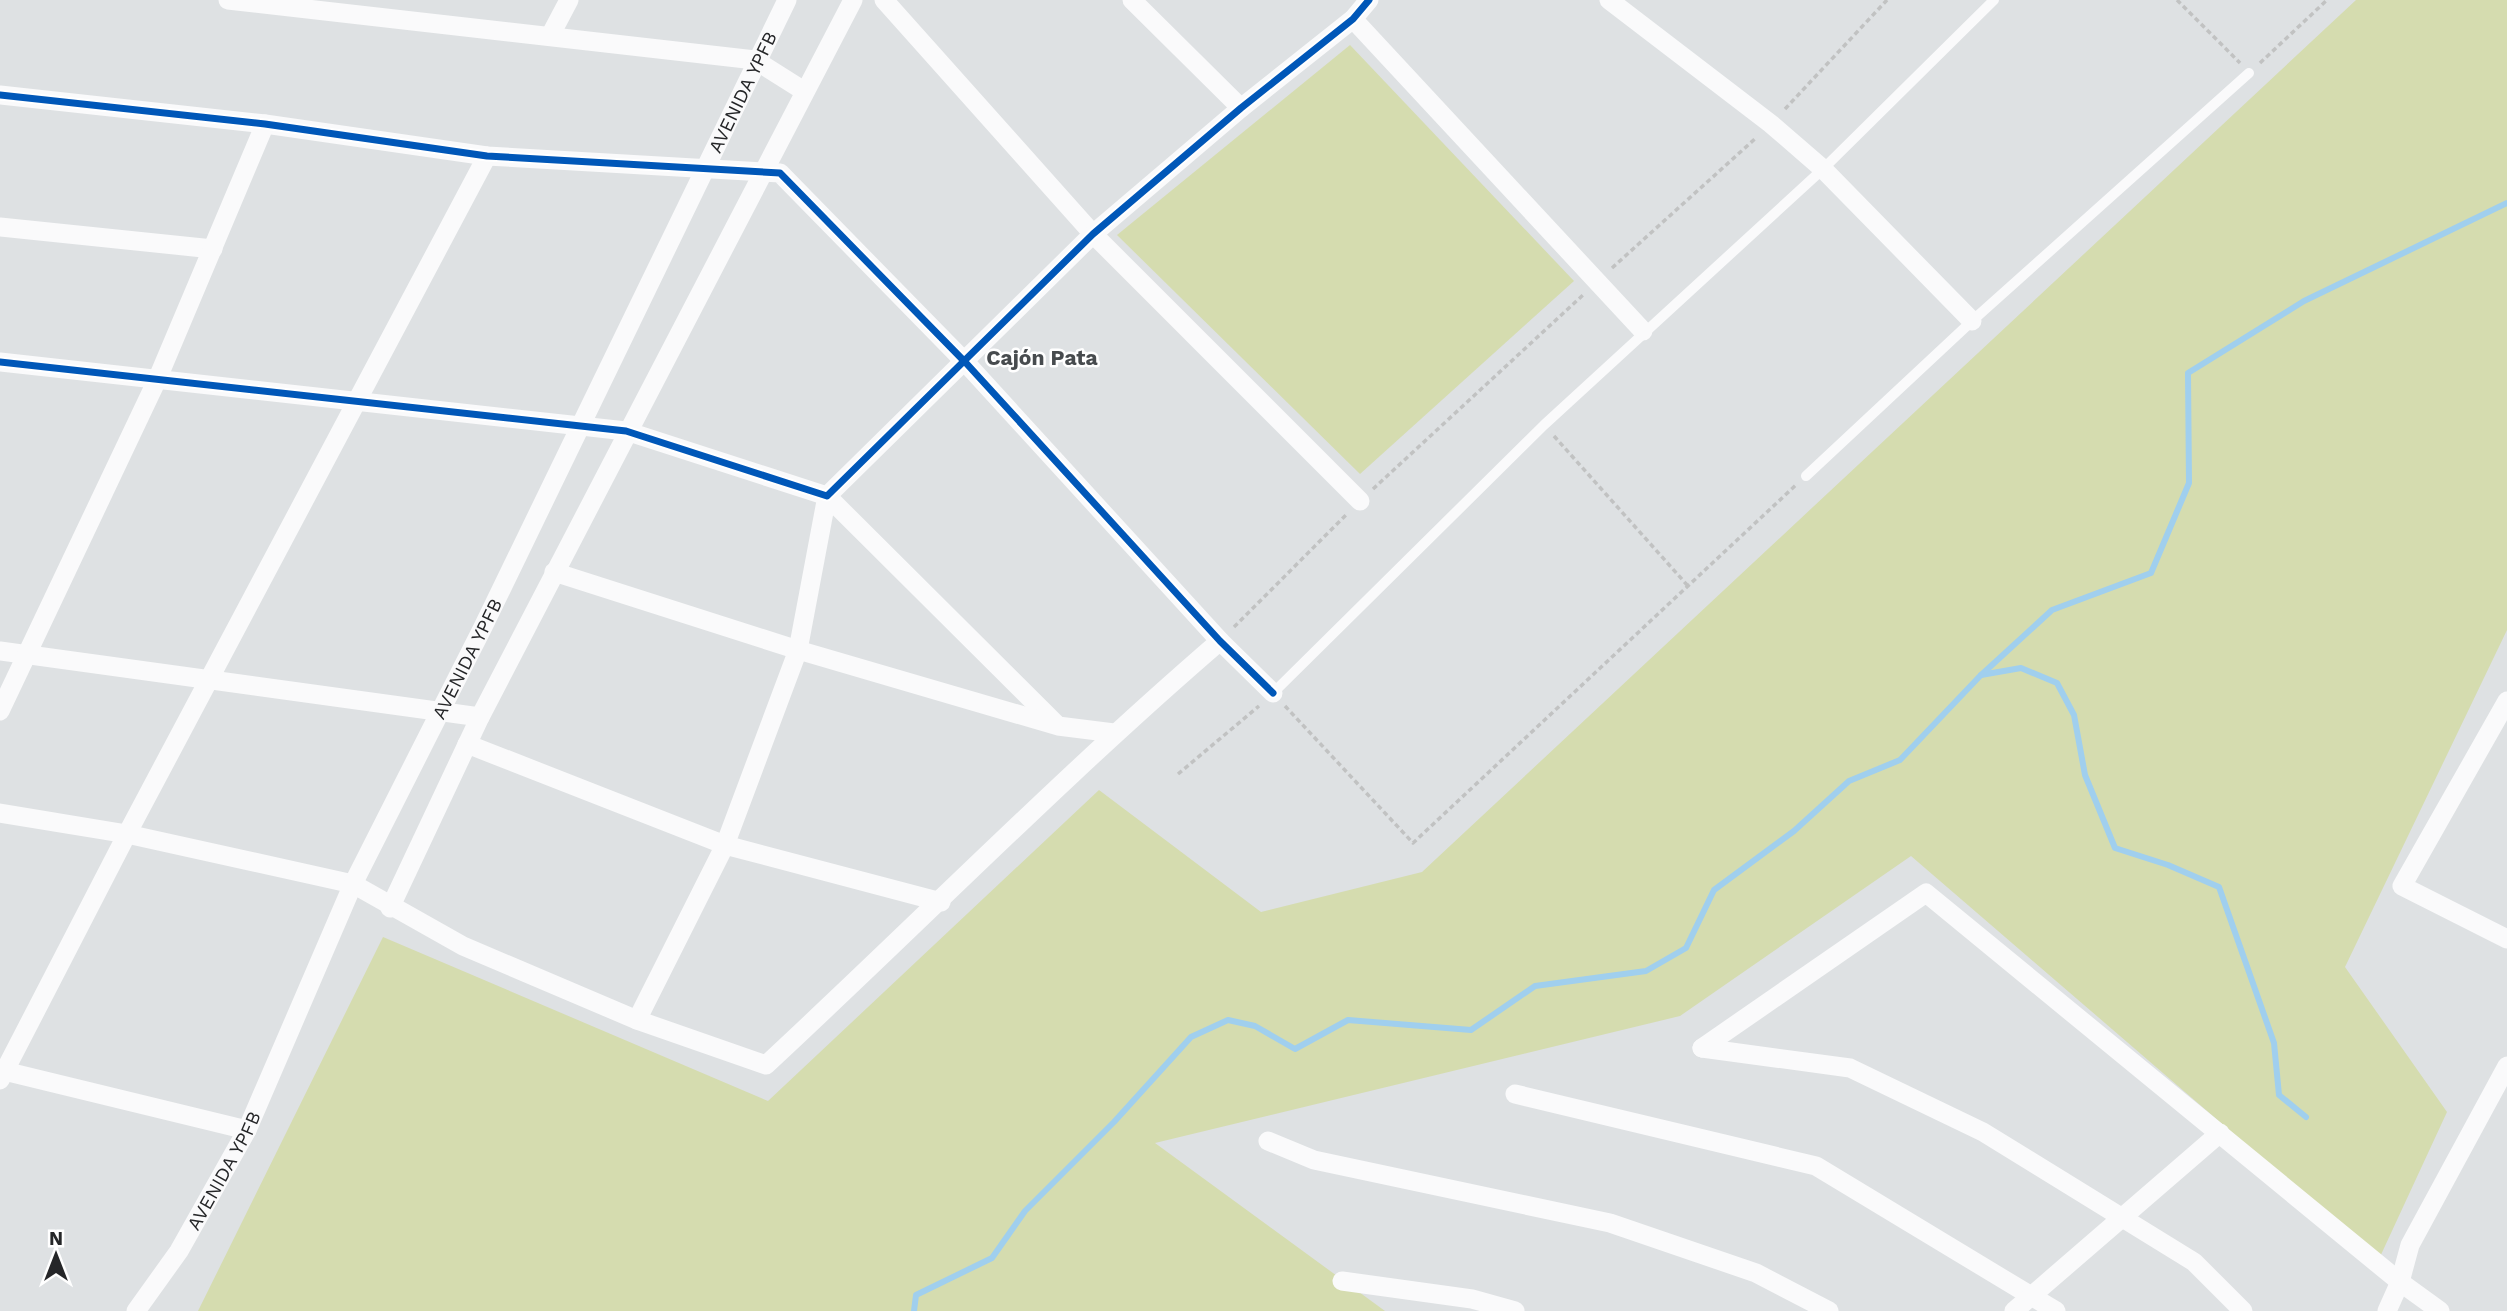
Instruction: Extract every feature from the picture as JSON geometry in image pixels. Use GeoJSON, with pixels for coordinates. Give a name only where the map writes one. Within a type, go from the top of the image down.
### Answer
{"type":"FeatureCollection","features":[{"type":"Feature","properties":{"kind":"street"},"geometry":{"type":"LineString","coordinates":[[228,0],[337,6],[550,36],[755,60],[804,91]]}},
{"type":"Feature","properties":{"kind":"street"},"geometry":{"type":"LineString","coordinates":[[550,36],[569,0]]}},
{"type":"Feature","properties":{"kind":"street","name":"AVENIDA YPFB"},"geometry":{"type":"LineString","coordinates":[[136,1311],[180,1251],[247,1130],[353,884],[705,170],[755,60],[787,0]]}},
{"type":"Feature","properties":{"kind":"street","name":"AVENIDA YPFB"},"geometry":{"type":"LineString","coordinates":[[390,908],[480,717],[626,431],[853,0]]}},
{"type":"Feature","properties":{"kind":"street"},"geometry":{"type":"LineString","coordinates":[[884,0],[1093,234],[1360,501]]}},
{"type":"Feature","properties":{"kind":"street"},"geometry":{"type":"LineString","coordinates":[[1132,0],[1241,108]]}},
{"type":"Feature","properties":{"kind":"street"},"geometry":{"type":"LineString","coordinates":[[638,1020],[726,845],[798,650],[827,496],[966,363],[1093,234],[1241,108],[1353,19],[1368,0]]}},
{"type":"Feature","properties":{"kind":"street"},"geometry":{"type":"LineString","coordinates":[[1609,0],[1771,124],[1823,169],[1972,321]]}},
{"type":"Feature","properties":{"kind":"street"},"geometry":{"type":"LineString","coordinates":[[1353,19],[1643,331]]}},
{"type":"Feature","properties":{"kind":"street"},"geometry":{"type":"LineString","coordinates":[[0,95],[265,124],[487,156],[780,173],[966,363],[1220,641],[1273,694]]}},
{"type":"Feature","properties":{"kind":"street"},"geometry":{"type":"LineString","coordinates":[[0,711],[157,380],[265,124]]}},
{"type":"Feature","properties":{"kind":"street"},"geometry":{"type":"LineString","coordinates":[[247,1130],[2,1074],[355,401],[487,156]]}},
{"type":"Feature","properties":{"kind":"street"},"geometry":{"type":"LineString","coordinates":[[0,227],[213,249]]}},
{"type":"Feature","properties":{"kind":"street"},"geometry":{"type":"LineString","coordinates":[[0,362],[626,431],[827,496],[1058,726]]}},
{"type":"Feature","properties":{"kind":"street"},"geometry":{"type":"LineString","coordinates":[[554,572],[798,650],[1058,726],[1114,733]]}},
{"type":"Feature","properties":{"kind":"street"},"geometry":{"type":"LineString","coordinates":[[0,813],[127,834],[353,884],[390,908],[463,946],[638,1020],[766,1065],[941,902],[1114,733],[1220,641]]}},
{"type":"Feature","properties":{"kind":"street"},"geometry":{"type":"LineString","coordinates":[[0,651],[480,717]]}},
{"type":"Feature","properties":{"kind":"street"},"geometry":{"type":"LineString","coordinates":[[2507,701],[2402,886],[2507,939]]}},
{"type":"Feature","properties":{"kind":"street"},"geometry":{"type":"LineString","coordinates":[[467,744],[726,845],[941,902]]}},
{"type":"Feature","properties":{"kind":"street"},"geometry":{"type":"LineString","coordinates":[[2244,1311],[2194,1262],[1983,1132],[1850,1068],[1702,1048],[1926,893],[2400,1282],[2440,1311]]}},
{"type":"Feature","properties":{"kind":"street"},"geometry":{"type":"LineString","coordinates":[[2386,1311],[2400,1282],[2410,1245],[2507,1066]]}},
{"type":"Feature","properties":{"kind":"street"},"geometry":{"type":"LineString","coordinates":[[1515,1094],[1816,1166],[2056,1311]]}},
{"type":"Feature","properties":{"kind":"street"},"geometry":{"type":"LineString","coordinates":[[2014,1311],[2220,1133]]}},
{"type":"Feature","properties":{"kind":"street"},"geometry":{"type":"LineString","coordinates":[[1268,1141],[1314,1160],[1610,1223],[1756,1273],[1829,1311]]}},
{"type":"Feature","properties":{"kind":"street"},"geometry":{"type":"LineString","coordinates":[[1342,1281],[1472,1299],[1515,1311]]}},
{"type":"Feature","properties":{"kind":"lane"},"geometry":{"type":"LineString","coordinates":[[1273,694],[1544,425],[1643,331],[1823,169],[1994,0]]}},
{"type":"Feature","properties":{"kind":"lane"},"geometry":{"type":"LineString","coordinates":[[1806,476],[1972,321],[2249,73]]}},
{"type":"Feature","properties":{"kind":"path"},"geometry":{"type":"LineString","coordinates":[[1220,641],[1360,501],[1771,124],[1887,0]]}},
{"type":"Feature","properties":{"kind":"path"},"geometry":{"type":"LineString","coordinates":[[2177,0],[2249,73],[2327,0]]}},
{"type":"Feature","properties":{"kind":"path"},"geometry":{"type":"LineString","coordinates":[[1544,425],[1688,586]]}},
{"type":"Feature","properties":{"kind":"path"},"geometry":{"type":"LineString","coordinates":[[1178,774],[1273,694],[1413,843],[1806,476]]}},
{"type":"Feature","properties":{"kind":"green space"},"geometry":{"type":"Polygon","coordinates":[[[2356,0],[2507,0],[2507,630],[2345,967],[2447,1112],[2379,1259],[1911,856],[1680,1016],[1155,1143],[1385,1311],[198,1311],[383,937],[768,1101],[1099,790],[1261,912],[1422,872],[2356,0]]]}},
{"type":"Feature","properties":{"kind":"green space"},"geometry":{"type":"Polygon","coordinates":[[[1350,45],[1574,281],[1360,474],[1117,235],[1350,45]]]}},
{"type":"Feature","properties":{"kind":"waterway"},"geometry":{"type":"LineString","coordinates":[[914,1311],[916,1295],[992,1258],[1025,1211],[1114,1122],[1191,1037],[1228,1020],[1255,1026],[1295,1049],[1348,1020],[1471,1030],[1535,986],[1646,971],[1686,948],[1714,890],[1794,831],[1849,781],[1900,760],[1980,676],[2052,610],[2151,573],[2189,483],[2188,373],[2304,301],[2507,203]]}},
{"type":"Feature","properties":{"kind":"waterway"},"geometry":{"type":"LineString","coordinates":[[1981,675],[2021,668],[2057,683],[2074,715],[2085,775],[2115,848],[2168,865],[2219,887],[2274,1043],[2279,1095],[2306,1117]]}},
{"type":"Feature","properties":{"kind":"cycle path"},"geometry":{"type":"LineString","coordinates":[[0,362],[626,431],[827,496],[1093,234],[1241,108],[1353,19],[1369,0]]}},
{"type":"Feature","properties":{"kind":"cycle path"},"geometry":{"type":"LineString","coordinates":[[0,95],[265,124],[487,156],[780,173],[966,363],[1220,641],[1273,693]]}},
{"type":"Feature","properties":{"kind":"district","name":"Cajón Pata"},"geometry":{"type":"Point","coordinates":[1042,358]}}]}
